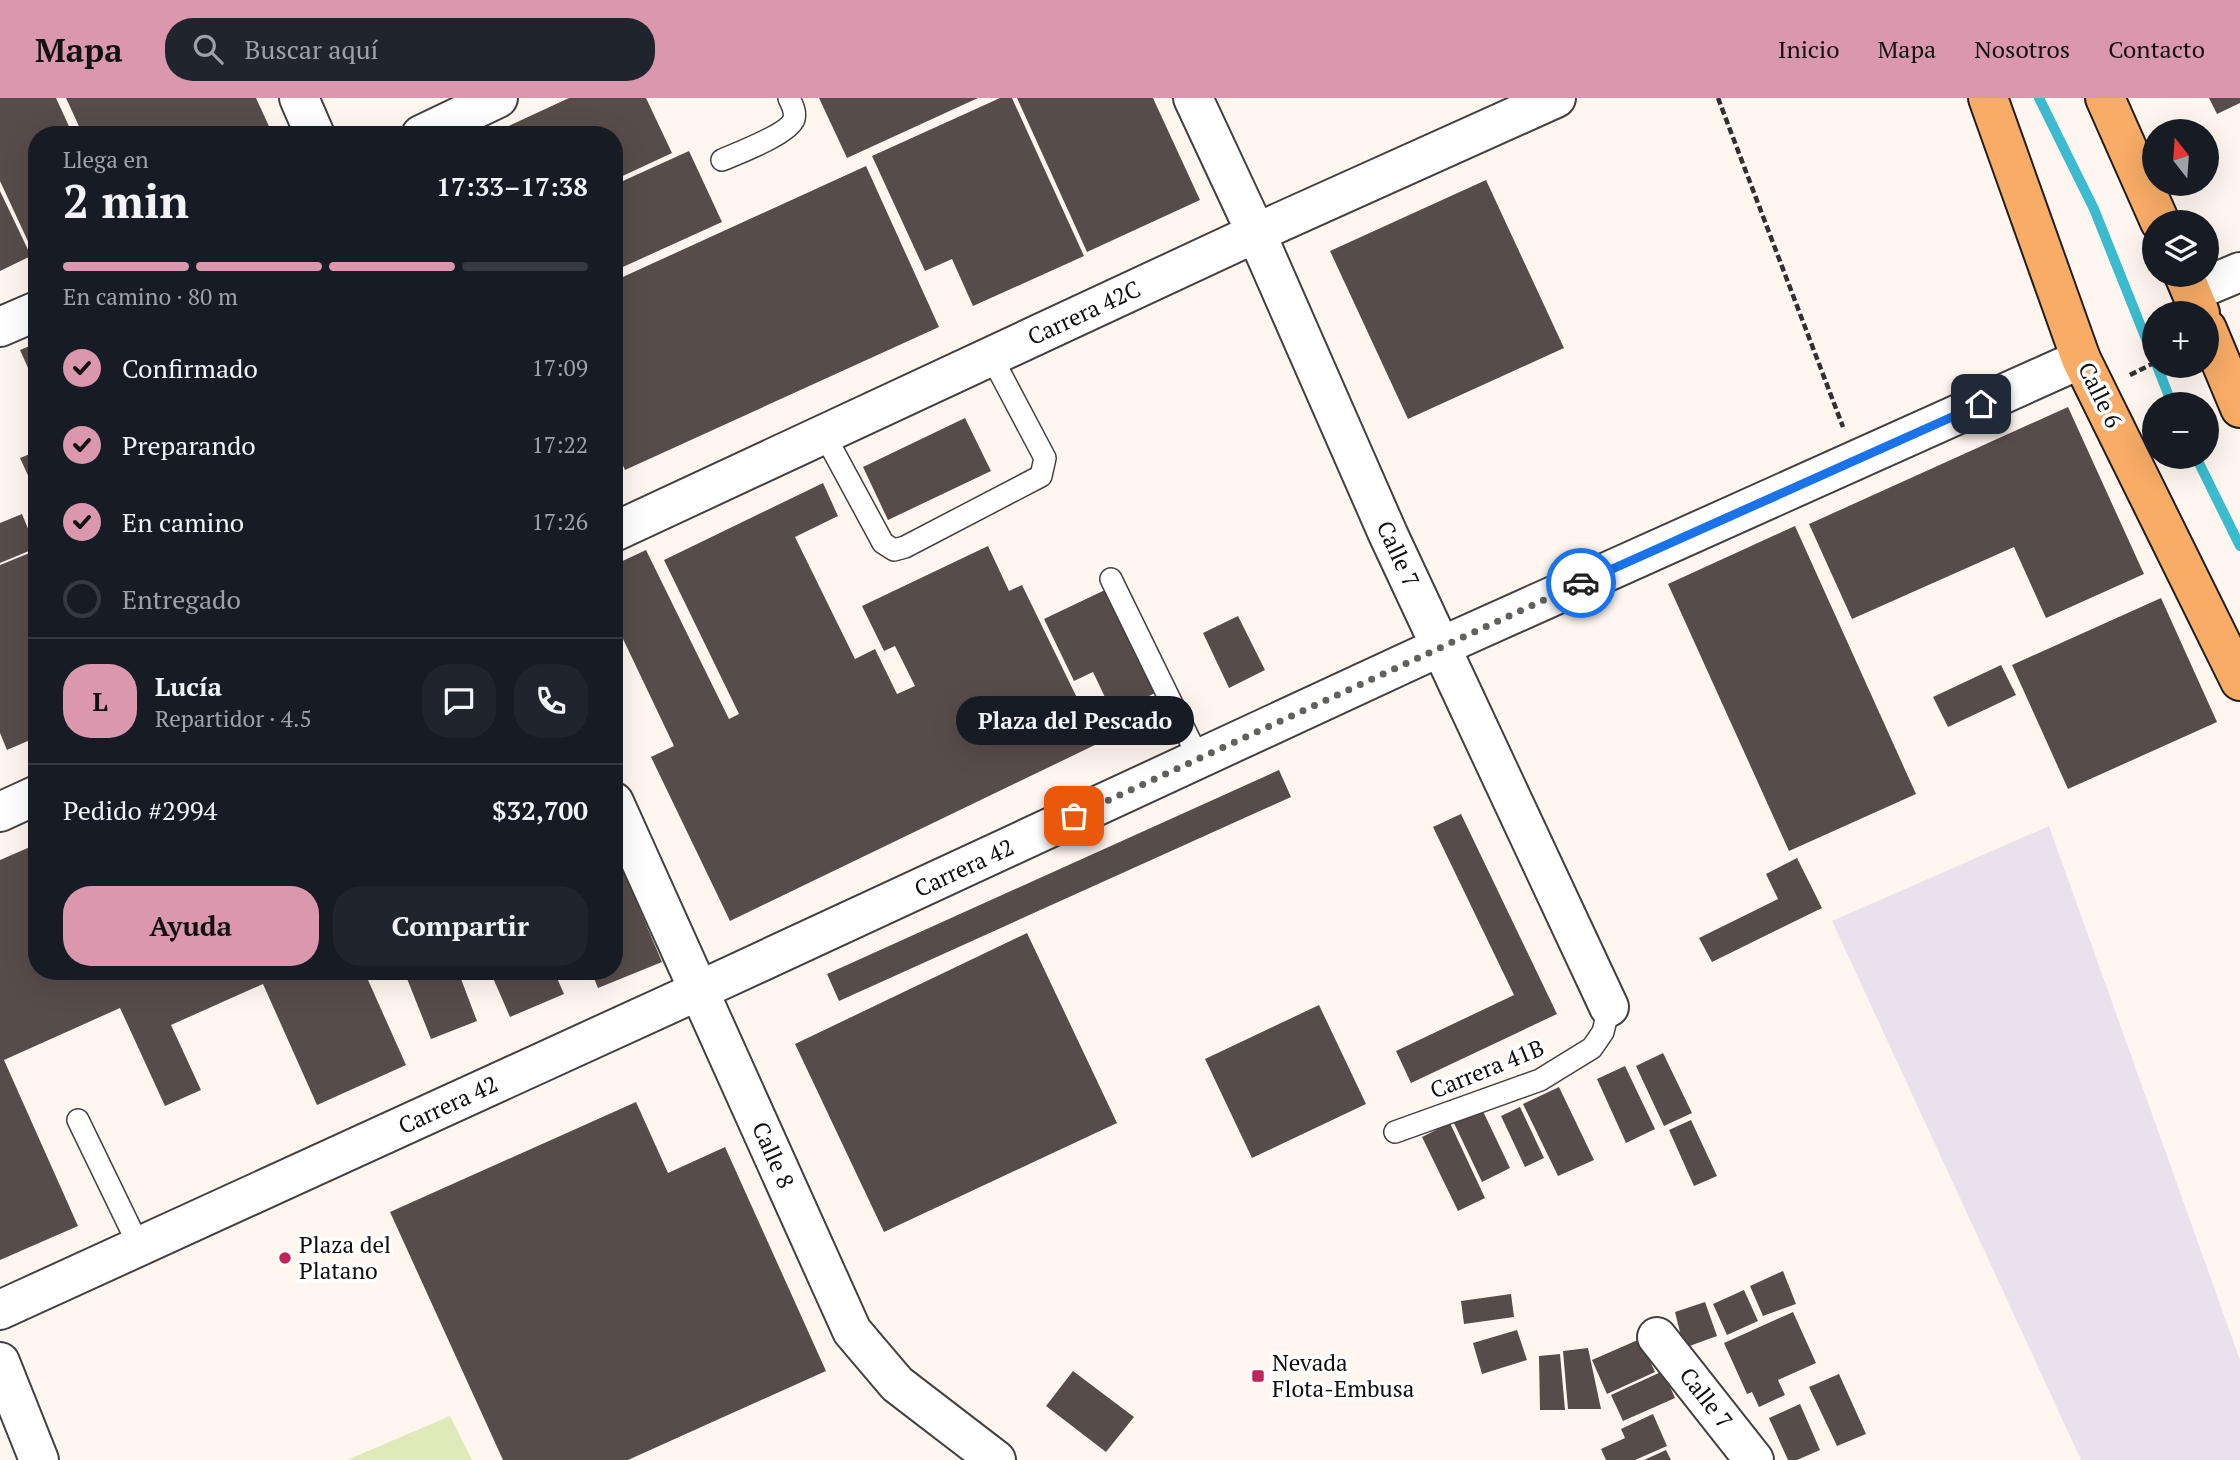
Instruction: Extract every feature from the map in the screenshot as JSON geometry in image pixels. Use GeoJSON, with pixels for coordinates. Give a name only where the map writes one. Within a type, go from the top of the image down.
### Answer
{"type":"FeatureCollection","features":[{"type":"Feature","properties":{"kind":"main road","name":"Calle 6"},"geometry":{"type":"LineString","coordinates":[[1988,98],[2081,359],[2240,681]]}},
{"type":"Feature","properties":{"kind":"main road"},"geometry":{"type":"LineString","coordinates":[[2105,98],[2155,210]]}},
{"type":"Feature","properties":{"kind":"main road"},"geometry":{"type":"LineString","coordinates":[[2219,358],[2240,408]]}},
{"type":"Feature","properties":{"kind":"street"},"geometry":{"type":"LineString","coordinates":[[299,98],[311,126]]}},
{"type":"Feature","properties":{"kind":"street"},"geometry":{"type":"LineString","coordinates":[[440,126],[498,98]]}},
{"type":"Feature","properties":{"kind":"street","name":"Calle 7"},"geometry":{"type":"LineString","coordinates":[[1193,98],[1256,233],[1388,534],[1609,1007]]}},
{"type":"Feature","properties":{"kind":"street","name":"Carrera 42C"},"geometry":{"type":"LineString","coordinates":[[623,528],[1256,233],[1556,98]]}},
{"type":"Feature","properties":{"kind":"street"},"geometry":{"type":"LineString","coordinates":[[2192,293],[2240,272]]}},
{"type":"Feature","properties":{"kind":"street"},"geometry":{"type":"LineString","coordinates":[[0,327],[28,315]]}},
{"type":"Feature","properties":{"kind":"street","name":"Carrera 42"},"geometry":{"type":"LineString","coordinates":[[0,1310],[700,990],[1441,646],[2081,359]]}},
{"type":"Feature","properties":{"kind":"street"},"geometry":{"type":"LineString","coordinates":[[0,812],[28,799]]}},
{"type":"Feature","properties":{"kind":"street","name":"Calle 8"},"geometry":{"type":"LineString","coordinates":[[623,822],[852,1331],[897,1384],[996,1460]]}},
{"type":"Feature","properties":{"kind":"street","name":"Calle 7"},"geometry":{"type":"LineString","coordinates":[[1657,1337],[1754,1460]]}},
{"type":"Feature","properties":{"kind":"street"},"geometry":{"type":"LineString","coordinates":[[0,1362],[39,1460]]}},
{"type":"Feature","properties":{"kind":"lane"},"geometry":{"type":"LineString","coordinates":[[723,160],[785,130],[793,121],[795,111],[789,98]]}},
{"type":"Feature","properties":{"kind":"lane"},"geometry":{"type":"LineString","coordinates":[[824,434],[883,543],[894,550],[905,547],[1041,476],[1045,458],[991,356]]}},
{"type":"Feature","properties":{"kind":"lane"},"geometry":{"type":"LineString","coordinates":[[1111,579],[1199,759]]}},
{"type":"Feature","properties":{"kind":"lane","name":"Carrera 41B"},"geometry":{"type":"LineString","coordinates":[[1395,1132],[1541,1080],[1591,1048],[1603,1032],[1609,1007]]}},
{"type":"Feature","properties":{"kind":"lane"},"geometry":{"type":"LineString","coordinates":[[78,1119],[139,1247]]}},
{"type":"Feature","properties":{"kind":"path"},"geometry":{"type":"LineString","coordinates":[[1718,98],[1856,461]]}},
{"type":"Feature","properties":{"kind":"path"},"geometry":{"type":"LineString","coordinates":[[2137,371],[2142,369]]}},
{"type":"Feature","properties":{"kind":"shaded area"},"geometry":{"type":"Polygon","coordinates":[[[2049,826],[2240,1360],[2240,1460],[2081,1460],[1832,921],[2049,826]]]}},
{"type":"Feature","properties":{"kind":"green space"},"geometry":{"type":"Polygon","coordinates":[[[450,1416],[472,1460],[347,1460],[450,1416]]]}},
{"type":"Feature","properties":{"kind":"building"},"geometry":{"type":"Polygon","coordinates":[[[0,98],[56,98],[69,126],[28,126],[28,241],[0,181],[0,98]]]}},
{"type":"Feature","properties":{"kind":"building"},"geometry":{"type":"Polygon","coordinates":[[[66,98],[256,98],[269,126],[79,126],[66,98]]]}},
{"type":"Feature","properties":{"kind":"building"},"geometry":{"type":"Polygon","coordinates":[[[569,98],[646,98],[672,153],[623,176],[623,126],[508,126],[569,98]]]}},
{"type":"Feature","properties":{"kind":"building"},"geometry":{"type":"Polygon","coordinates":[[[819,98],[978,98],[847,158],[819,98]]]}},
{"type":"Feature","properties":{"kind":"building"},"geometry":{"type":"Polygon","coordinates":[[[1000,98],[1012,98],[1084,256],[973,306],[952,259],[925,271],[872,156],[1000,98]]]}},
{"type":"Feature","properties":{"kind":"building"},"geometry":{"type":"Polygon","coordinates":[[[1017,98],[1153,98],[1200,200],[1087,252],[1017,98]]]}},
{"type":"Feature","properties":{"kind":"building"},"geometry":{"type":"Polygon","coordinates":[[[2209,98],[2240,98],[2240,103],[2217,114],[2209,98]]]}},
{"type":"Feature","properties":{"kind":"building"},"geometry":{"type":"Polygon","coordinates":[[[689,151],[722,222],[623,267],[623,181],[689,151]]]}},
{"type":"Feature","properties":{"kind":"building"},"geometry":{"type":"Polygon","coordinates":[[[866,166],[939,327],[625,470],[623,277],[866,166]]]}},
{"type":"Feature","properties":{"kind":"building"},"geometry":{"type":"Polygon","coordinates":[[[1486,180],[1564,348],[1408,419],[1330,251],[1486,180]]]}},
{"type":"Feature","properties":{"kind":"building"},"geometry":{"type":"Polygon","coordinates":[[[0,191],[28,250],[28,257],[0,271],[0,191]]]}},
{"type":"Feature","properties":{"kind":"building"},"geometry":{"type":"Polygon","coordinates":[[[28,347],[28,368],[20,350],[28,347]]]}},
{"type":"Feature","properties":{"kind":"building"},"geometry":{"type":"Polygon","coordinates":[[[2068,407],[2144,574],[2046,618],[2014,547],[1852,619],[1809,524],[2068,407]]]}},
{"type":"Feature","properties":{"kind":"building"},"geometry":{"type":"Polygon","coordinates":[[[965,418],[991,471],[888,520],[863,467],[965,418]]]}},
{"type":"Feature","properties":{"kind":"building"},"geometry":{"type":"Polygon","coordinates":[[[28,455],[28,475],[20,458],[28,455]]]}},
{"type":"Feature","properties":{"kind":"building"},"geometry":{"type":"Polygon","coordinates":[[[823,483],[838,516],[795,537],[855,659],[875,649],[897,694],[915,686],[895,646],[884,651],[862,606],[988,546],[1009,591],[1022,585],[1099,743],[730,921],[651,757],[674,746],[623,639],[623,561],[646,550],[729,719],[739,714],[664,560],[823,483]]]}},
{"type":"Feature","properties":{"kind":"building"},"geometry":{"type":"Polygon","coordinates":[[[22,514],[28,529],[28,551],[0,563],[0,523],[22,514]]]}},
{"type":"Feature","properties":{"kind":"building"},"geometry":{"type":"Polygon","coordinates":[[[1795,526],[1916,794],[1789,851],[1668,584],[1795,526]]]}},
{"type":"Feature","properties":{"kind":"building"},"geometry":{"type":"Polygon","coordinates":[[[28,554],[28,741],[7,750],[0,733],[0,565],[28,554]]]}},
{"type":"Feature","properties":{"kind":"building"},"geometry":{"type":"Polygon","coordinates":[[[1107,589],[1157,692],[1113,714],[1093,672],[1074,681],[1044,619],[1107,589]]]}},
{"type":"Feature","properties":{"kind":"building"},"geometry":{"type":"Polygon","coordinates":[[[2161,598],[2217,722],[2068,789],[2012,665],[2161,598]]]}},
{"type":"Feature","properties":{"kind":"building"},"geometry":{"type":"Polygon","coordinates":[[[1238,616],[1265,670],[1229,688],[1203,633],[1238,616]]]}},
{"type":"Feature","properties":{"kind":"building"},"geometry":{"type":"Polygon","coordinates":[[[2001,665],[2016,695],[1948,727],[1933,697],[2001,665]]]}},
{"type":"Feature","properties":{"kind":"building"},"geometry":{"type":"Polygon","coordinates":[[[1279,770],[1291,797],[839,1001],[827,974],[1279,770]]]}},
{"type":"Feature","properties":{"kind":"building"},"geometry":{"type":"Polygon","coordinates":[[[1461,814],[1557,1014],[1411,1083],[1396,1051],[1514,995],[1433,827],[1461,814]]]}},
{"type":"Feature","properties":{"kind":"building"},"geometry":{"type":"Polygon","coordinates":[[[28,848],[28,980],[368,980],[406,1065],[317,1105],[263,984],[171,1025],[201,1090],[165,1106],[120,1008],[4,1060],[78,1226],[0,1260],[0,860],[28,848]]]}},
{"type":"Feature","properties":{"kind":"building"},"geometry":{"type":"Polygon","coordinates":[[[1797,858],[1822,908],[1712,962],[1699,938],[1778,899],[1766,874],[1797,858]]]}},
{"type":"Feature","properties":{"kind":"building"},"geometry":{"type":"Polygon","coordinates":[[[623,870],[662,962],[623,978],[623,870]]]}},
{"type":"Feature","properties":{"kind":"building"},"geometry":{"type":"Polygon","coordinates":[[[1027,933],[1117,1123],[884,1232],[795,1044],[1027,933]]]}},
{"type":"Feature","properties":{"kind":"building"},"geometry":{"type":"Polygon","coordinates":[[[408,980],[461,980],[477,1021],[431,1039],[408,980]]]}},
{"type":"Feature","properties":{"kind":"building"},"geometry":{"type":"Polygon","coordinates":[[[494,980],[558,980],[564,994],[510,1017],[494,980]]]}},
{"type":"Feature","properties":{"kind":"building"},"geometry":{"type":"Polygon","coordinates":[[[595,980],[618,980],[598,988],[595,980]]]}},
{"type":"Feature","properties":{"kind":"building"},"geometry":{"type":"Polygon","coordinates":[[[1319,1005],[1366,1104],[1252,1158],[1205,1059],[1319,1005]]]}},
{"type":"Feature","properties":{"kind":"building"},"geometry":{"type":"Polygon","coordinates":[[[1663,1053],[1692,1113],[1664,1126],[1636,1066],[1663,1053]]]}},
{"type":"Feature","properties":{"kind":"building"},"geometry":{"type":"Polygon","coordinates":[[[1625,1066],[1655,1129],[1626,1143],[1597,1079],[1625,1066]]]}},
{"type":"Feature","properties":{"kind":"building"},"geometry":{"type":"Polygon","coordinates":[[[1559,1087],[1594,1160],[1558,1176],[1523,1104],[1559,1087]]]}},
{"type":"Feature","properties":{"kind":"building"},"geometry":{"type":"Polygon","coordinates":[[[636,1102],[668,1173],[725,1147],[826,1371],[628,1460],[503,1460],[390,1212],[636,1102]]]}},
{"type":"Feature","properties":{"kind":"building"},"geometry":{"type":"Polygon","coordinates":[[[1481,1107],[1510,1168],[1482,1182],[1453,1121],[1481,1107]]]}},
{"type":"Feature","properties":{"kind":"building"},"geometry":{"type":"Polygon","coordinates":[[[1520,1107],[1544,1158],[1525,1167],[1501,1116],[1520,1107]]]}},
{"type":"Feature","properties":{"kind":"building"},"geometry":{"type":"Polygon","coordinates":[[[1691,1120],[1717,1176],[1694,1186],[1669,1130],[1691,1120]]]}},
{"type":"Feature","properties":{"kind":"building"},"geometry":{"type":"Polygon","coordinates":[[[1450,1123],[1485,1198],[1458,1211],[1422,1137],[1450,1123]]]}},
{"type":"Feature","properties":{"kind":"building"},"geometry":{"type":"Polygon","coordinates":[[[1783,1271],[1796,1304],[1763,1316],[1750,1286],[1783,1271]]]}},
{"type":"Feature","properties":{"kind":"building"},"geometry":{"type":"Polygon","coordinates":[[[1744,1290],[1758,1321],[1727,1335],[1713,1304],[1744,1290]]]}},
{"type":"Feature","properties":{"kind":"building"},"geometry":{"type":"Polygon","coordinates":[[[1511,1294],[1514,1317],[1464,1324],[1461,1301],[1511,1294]]]}},
{"type":"Feature","properties":{"kind":"building"},"geometry":{"type":"Polygon","coordinates":[[[1705,1302],[1717,1336],[1684,1348],[1675,1312],[1705,1302]]]}},
{"type":"Feature","properties":{"kind":"building"},"geometry":{"type":"Polygon","coordinates":[[[1793,1312],[1816,1363],[1778,1380],[1785,1395],[1759,1407],[1752,1392],[1747,1394],[1724,1343],[1793,1312]]]}},
{"type":"Feature","properties":{"kind":"building"},"geometry":{"type":"Polygon","coordinates":[[[1517,1330],[1527,1360],[1482,1374],[1473,1343],[1517,1330]]]}},
{"type":"Feature","properties":{"kind":"building"},"geometry":{"type":"Polygon","coordinates":[[[1640,1339],[1655,1372],[1607,1394],[1592,1360],[1640,1339]]]}},
{"type":"Feature","properties":{"kind":"building"},"geometry":{"type":"Polygon","coordinates":[[[1588,1348],[1601,1409],[1568,1409],[1563,1351],[1588,1348]]]}},
{"type":"Feature","properties":{"kind":"building"},"geometry":{"type":"Polygon","coordinates":[[[1560,1354],[1565,1410],[1540,1410],[1539,1356],[1560,1354]]]}},
{"type":"Feature","properties":{"kind":"building"},"geometry":{"type":"Polygon","coordinates":[[[1073,1371],[1134,1417],[1106,1452],[1046,1406],[1073,1371]]]}},
{"type":"Feature","properties":{"kind":"building"},"geometry":{"type":"Polygon","coordinates":[[[1663,1371],[1675,1398],[1623,1421],[1611,1395],[1663,1371]]]}},
{"type":"Feature","properties":{"kind":"building"},"geometry":{"type":"Polygon","coordinates":[[[1839,1374],[1866,1434],[1837,1446],[1809,1387],[1839,1374]]]}},
{"type":"Feature","properties":{"kind":"building"},"geometry":{"type":"Polygon","coordinates":[[[1800,1404],[1820,1450],[1797,1460],[1788,1460],[1769,1418],[1800,1404]]]}},
{"type":"Feature","properties":{"kind":"building"},"geometry":{"type":"Polygon","coordinates":[[[1653,1414],[1667,1446],[1635,1460],[1606,1460],[1601,1449],[1625,1438],[1621,1429],[1653,1414]]]}},
{"type":"Feature","properties":{"kind":"building"},"geometry":{"type":"Polygon","coordinates":[[[1666,1450],[1671,1460],[1644,1460],[1666,1450]]]}},
{"type":"Feature","properties":{"kind":"waterway"},"geometry":{"type":"LineString","coordinates":[[2039,98],[2094,209],[2142,329]]}},
{"type":"Feature","properties":{"kind":"waterway"},"geometry":{"type":"LineString","coordinates":[[2162,378],[2167,392]]}},
{"type":"Feature","properties":{"kind":"waterway"},"geometry":{"type":"LineString","coordinates":[[2202,469],[2240,546]]}},
{"type":"Feature","properties":{"kind":"way so far"},"geometry":{"type":"LineString","coordinates":[[1074,816],[1581,583]]}},
{"type":"Feature","properties":{"kind":"place","name":"Plaza del Pescado"},"geometry":{"type":"Point","coordinates":[1074,816]}},
{"type":"Feature","properties":{"kind":"place","name":"Plaza del Platano"},"geometry":{"type":"Point","coordinates":[285,1258]}},
{"type":"Feature","properties":{"kind":"place","name":"Nevada Flota-Embusa"},"geometry":{"type":"Point","coordinates":[1258,1376]}},
{"type":"Feature","properties":{"kind":"route"},"geometry":{"type":"LineString","coordinates":[[1581,583],[1981,404]]}}]}
